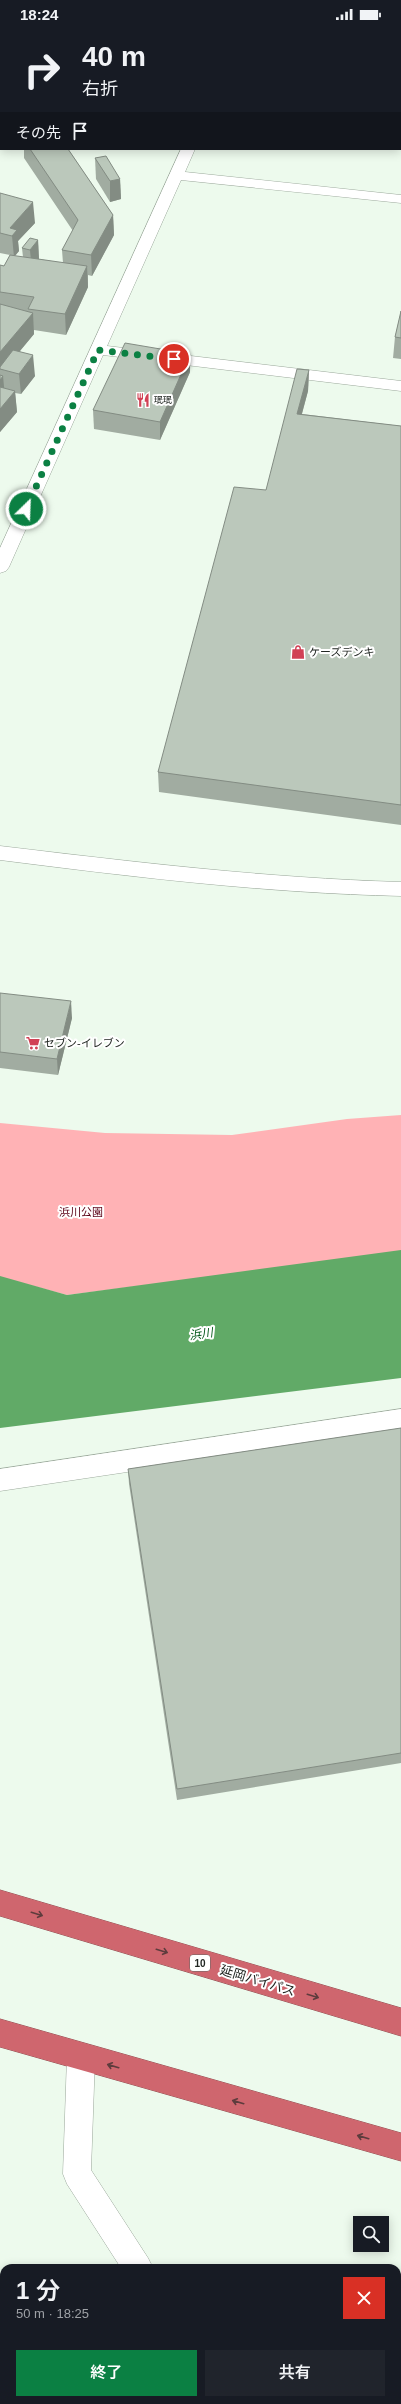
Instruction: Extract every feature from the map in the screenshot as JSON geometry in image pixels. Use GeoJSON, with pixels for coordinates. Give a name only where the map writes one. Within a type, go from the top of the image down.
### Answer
{"type":"FeatureCollection","features":[{"type":"Feature","properties":{"kind":"highway","name":"延岡バイパス"},"geometry":{"type":"LineString","coordinates":[[0,1903],[401,2022]]}},
{"type":"Feature","properties":{"kind":"highway"},"geometry":{"type":"LineString","coordinates":[[0,2033],[401,2147]]}},
{"type":"Feature","properties":{"kind":"street"},"geometry":{"type":"LineString","coordinates":[[0,567],[188,150]]}},
{"type":"Feature","properties":{"kind":"street"},"geometry":{"type":"LineString","coordinates":[[176,175],[401,199]]}},
{"type":"Feature","properties":{"kind":"street"},"geometry":{"type":"LineString","coordinates":[[98,350],[401,386]]}},
{"type":"Feature","properties":{"kind":"street"},"geometry":{"type":"LineString","coordinates":[[0,853],[172,874],[319,887],[401,889]]}},
{"type":"Feature","properties":{"kind":"street"},"geometry":{"type":"LineString","coordinates":[[0,1480],[401,1420]]}},
{"type":"Feature","properties":{"kind":"street"},"geometry":{"type":"LineString","coordinates":[[81,2057],[77,2174],[135,2264]]}},
{"type":"Feature","properties":{"kind":"green space","name":"浜川公園"},"geometry":{"type":"Polygon","coordinates":[[[401,1115],[401,1253],[67,1295],[0,1277],[0,1123],[105,1133],[232,1135],[347,1119],[401,1115]]]}},
{"type":"Feature","properties":{"kind":"water","name":"浜川"},"geometry":{"type":"Polygon","coordinates":[[[401,1250],[401,1378],[0,1428],[0,1276],[67,1295],[401,1250]]]}},
{"type":"Feature","properties":{"kind":"building"},"geometry":{"type":"Polygon","coordinates":[[[31,150],[69,150],[113,215],[91,255],[62,250],[78,220],[31,150]]]}},
{"type":"Feature","properties":{"kind":"building"},"geometry":{"type":"Polygon","coordinates":[[[106,156],[120,179],[110,181],[95,158],[106,156]]]}},
{"type":"Feature","properties":{"kind":"building"},"geometry":{"type":"Polygon","coordinates":[[[0,193],[33,202],[10,228],[17,230],[12,236],[0,233],[0,193]]]}},
{"type":"Feature","properties":{"kind":"building"},"geometry":{"type":"Polygon","coordinates":[[[30,238],[38,240],[30,250],[22,248],[30,238]]]}},
{"type":"Feature","properties":{"kind":"building"},"geometry":{"type":"Polygon","coordinates":[[[10,255],[87,266],[65,314],[28,309],[34,297],[0,292],[0,265],[4,266],[10,255]]]}},
{"type":"Feature","properties":{"kind":"building"},"geometry":{"type":"Polygon","coordinates":[[[0,304],[33,313],[0,352],[0,304]]]}},
{"type":"Feature","properties":{"kind":"building"},"geometry":{"type":"Polygon","coordinates":[[[401,311],[401,338],[395,337],[401,311]]]}},
{"type":"Feature","properties":{"kind":"building","name":"珉珉"},"geometry":{"type":"Polygon","coordinates":[[[125,343],[190,354],[160,422],[93,410],[125,343]]]}},
{"type":"Feature","properties":{"kind":"building"},"geometry":{"type":"Polygon","coordinates":[[[13,350],[33,355],[19,374],[0,369],[13,350]]]}},
{"type":"Feature","properties":{"kind":"building","name":"ケーズデンキ"},"geometry":{"type":"Polygon","coordinates":[[[297,369],[309,370],[297,414],[401,426],[401,805],[158,772],[234,487],[266,490],[297,369]]]}},
{"type":"Feature","properties":{"kind":"building"},"geometry":{"type":"Polygon","coordinates":[[[0,387],[15,391],[0,409],[0,387]]]}},
{"type":"Feature","properties":{"kind":"building","name":"セブン-イレブン"},"geometry":{"type":"Polygon","coordinates":[[[0,993],[71,1001],[57,1059],[0,1052],[0,993]]]}},
{"type":"Feature","properties":{"kind":"building"},"geometry":{"type":"Polygon","coordinates":[[[401,1428],[401,1753],[177,1789],[128,1469],[401,1428]]]}},
{"type":"Feature","properties":{"kind":"place","name":"珉珉"},"geometry":{"type":"Point","coordinates":[143,400]}},
{"type":"Feature","properties":{"kind":"place","name":"ケーズデンキ"},"geometry":{"type":"Point","coordinates":[298,652]}},
{"type":"Feature","properties":{"kind":"place","name":"セブン-イレブン"},"geometry":{"type":"Point","coordinates":[33,1043]}},
{"type":"Feature","properties":{"kind":"route"},"geometry":{"type":"LineString","coordinates":[[26,509],[98,350],[174,359]]}}]}
